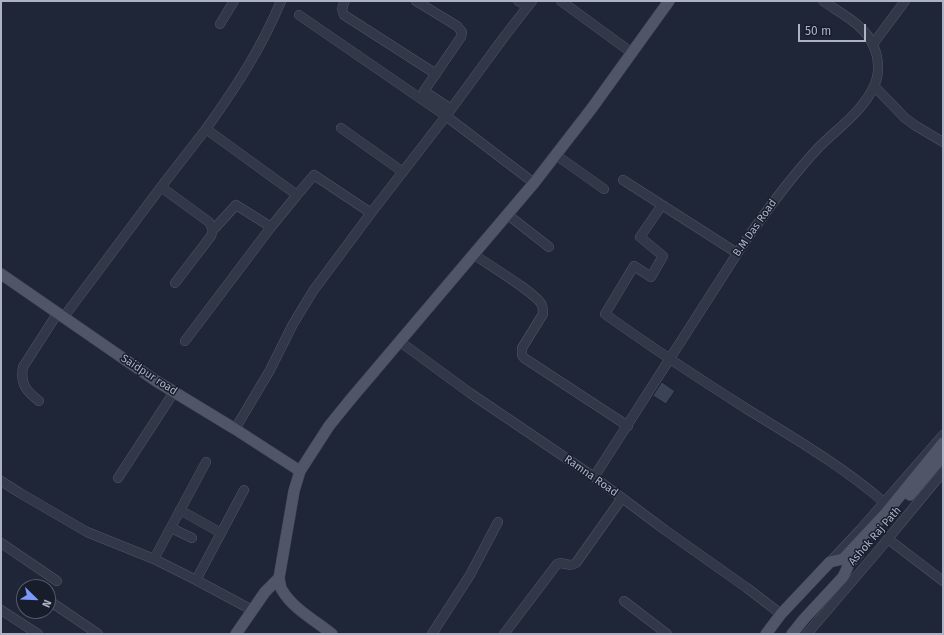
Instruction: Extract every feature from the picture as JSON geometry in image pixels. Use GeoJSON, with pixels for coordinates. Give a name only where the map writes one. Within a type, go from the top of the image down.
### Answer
{"type":"FeatureCollection","features":[{"type":"Feature","properties":{"kind":"main road"},"geometry":{"type":"LineString","coordinates":[[332,634],[288,599],[282,589],[279,578],[294,491],[300,471],[330,426],[399,341],[508,214],[556,155],[669,1]]}},
{"type":"Feature","properties":{"kind":"main road","name":"Saidpur road"},"geometry":{"type":"LineString","coordinates":[[1,274],[60,316],[174,392],[300,471]]}},
{"type":"Feature","properties":{"kind":"main road","name":"Ashok Raj Path"},"geometry":{"type":"LineString","coordinates":[[766,634],[781,614],[830,562],[843,559],[886,513],[943,443]]}},
{"type":"Feature","properties":{"kind":"main road","name":"Ashok Raj Path"},"geometry":{"type":"LineString","coordinates":[[792,634],[804,619],[844,577],[849,564],[943,456]]}},
{"type":"Feature","properties":{"kind":"main road"},"geometry":{"type":"LineString","coordinates":[[236,634],[265,592],[279,578]]}},
{"type":"Feature","properties":{"kind":"street"},"geometry":{"type":"LineString","coordinates":[[220,24],[234,1]]}},
{"type":"Feature","properties":{"kind":"street"},"geometry":{"type":"LineString","coordinates":[[39,401],[27,391],[24,384],[22,371],[23,366],[60,316],[206,129],[239,82],[268,31],[281,1]]}},
{"type":"Feature","properties":{"kind":"street"},"geometry":{"type":"LineString","coordinates":[[345,1],[342,11],[344,15],[436,74]]}},
{"type":"Feature","properties":{"kind":"street"},"geometry":{"type":"LineString","coordinates":[[416,1],[457,26],[462,32],[461,37],[424,91],[448,113],[534,183]]}},
{"type":"Feature","properties":{"kind":"street"},"geometry":{"type":"LineString","coordinates":[[235,429],[270,370],[293,324],[312,291],[530,4],[518,1]]}},
{"type":"Feature","properties":{"kind":"street"},"geometry":{"type":"LineString","coordinates":[[561,1],[632,52]]}},
{"type":"Feature","properties":{"kind":"street","name":"B.M Das Road"},"geometry":{"type":"LineString","coordinates":[[594,477],[628,426],[737,253],[782,190],[820,147],[855,112],[874,86],[878,70],[877,58],[873,44],[864,31],[823,1]]}},
{"type":"Feature","properties":{"kind":"street"},"geometry":{"type":"LineString","coordinates":[[873,44],[905,1]]}},
{"type":"Feature","properties":{"kind":"street"},"geometry":{"type":"LineString","coordinates":[[299,15],[448,113]]}},
{"type":"Feature","properties":{"kind":"street"},"geometry":{"type":"LineString","coordinates":[[874,86],[905,118],[943,142]]}},
{"type":"Feature","properties":{"kind":"street"},"geometry":{"type":"LineString","coordinates":[[342,128],[403,172]]}},
{"type":"Feature","properties":{"kind":"street"},"geometry":{"type":"LineString","coordinates":[[206,129],[298,195]]}},
{"type":"Feature","properties":{"kind":"street"},"geometry":{"type":"LineString","coordinates":[[556,155],[604,189]]}},
{"type":"Feature","properties":{"kind":"street"},"geometry":{"type":"LineString","coordinates":[[184,341],[314,175],[371,213]]}},
{"type":"Feature","properties":{"kind":"street"},"geometry":{"type":"LineString","coordinates":[[623,180],[737,253]]}},
{"type":"Feature","properties":{"kind":"street"},"geometry":{"type":"LineString","coordinates":[[161,187],[209,222],[213,230]]}},
{"type":"Feature","properties":{"kind":"street"},"geometry":{"type":"LineString","coordinates":[[175,283],[211,236],[213,230],[236,205],[271,228]]}},
{"type":"Feature","properties":{"kind":"street"},"geometry":{"type":"LineString","coordinates":[[662,205],[640,237],[663,256],[651,277],[634,266],[605,314],[669,360],[828,459],[869,489],[885,503]]}},
{"type":"Feature","properties":{"kind":"street"},"geometry":{"type":"LineString","coordinates":[[508,214],[549,247]]}},
{"type":"Feature","properties":{"kind":"street"},"geometry":{"type":"LineString","coordinates":[[473,254],[520,286],[541,304],[543,309],[542,314],[522,348],[522,355],[524,358],[628,426]]}},
{"type":"Feature","properties":{"kind":"street","name":"Ramna Road"},"geometry":{"type":"LineString","coordinates":[[399,341],[464,388],[594,477],[697,554],[747,588],[781,614]]}},
{"type":"Feature","properties":{"kind":"street"},"geometry":{"type":"LineString","coordinates":[[118,478],[174,392]]}},
{"type":"Feature","properties":{"kind":"street","name":"Ashok Raj Path"},"geometry":{"type":"LineString","coordinates":[[830,562],[885,503],[943,435]]}},
{"type":"Feature","properties":{"kind":"street"},"geometry":{"type":"LineString","coordinates":[[154,559],[206,462]]}},
{"type":"Feature","properties":{"kind":"street"},"geometry":{"type":"LineString","coordinates":[[807,634],[943,472]]}},
{"type":"Feature","properties":{"kind":"street"},"geometry":{"type":"LineString","coordinates":[[1,480],[20,493],[87,532],[154,559],[252,610]]}},
{"type":"Feature","properties":{"kind":"street"},"geometry":{"type":"LineString","coordinates":[[196,580],[244,490]]}},
{"type":"Feature","properties":{"kind":"street"},"geometry":{"type":"LineString","coordinates":[[504,634],[557,564],[561,562],[573,565],[576,562],[622,498]]}},
{"type":"Feature","properties":{"kind":"street"},"geometry":{"type":"LineString","coordinates":[[180,510],[221,532]]}},
{"type":"Feature","properties":{"kind":"street"},"geometry":{"type":"LineString","coordinates":[[432,634],[470,575],[498,522]]}},
{"type":"Feature","properties":{"kind":"street"},"geometry":{"type":"LineString","coordinates":[[171,528],[192,538]]}},
{"type":"Feature","properties":{"kind":"street"},"geometry":{"type":"LineString","coordinates":[[888,539],[943,581]]}},
{"type":"Feature","properties":{"kind":"street"},"geometry":{"type":"LineString","coordinates":[[1,543],[53,579]]}},
{"type":"Feature","properties":{"kind":"street"},"geometry":{"type":"LineString","coordinates":[[624,601],[667,634]]}},
{"type":"Feature","properties":{"kind":"street"},"geometry":{"type":"LineString","coordinates":[[56,605],[98,634]]}},
{"type":"Feature","properties":{"kind":"street"},"geometry":{"type":"LineString","coordinates":[[1,610],[38,634]]}},
{"type":"Feature","properties":{"kind":"street"},"geometry":{"type":"LineString","coordinates":[[79,634],[84,625]]}},
{"type":"Feature","properties":{"kind":"building"},"geometry":{"type":"Polygon","coordinates":[[[662,382],[675,391],[666,404],[653,396],[662,382]]]}}]}
